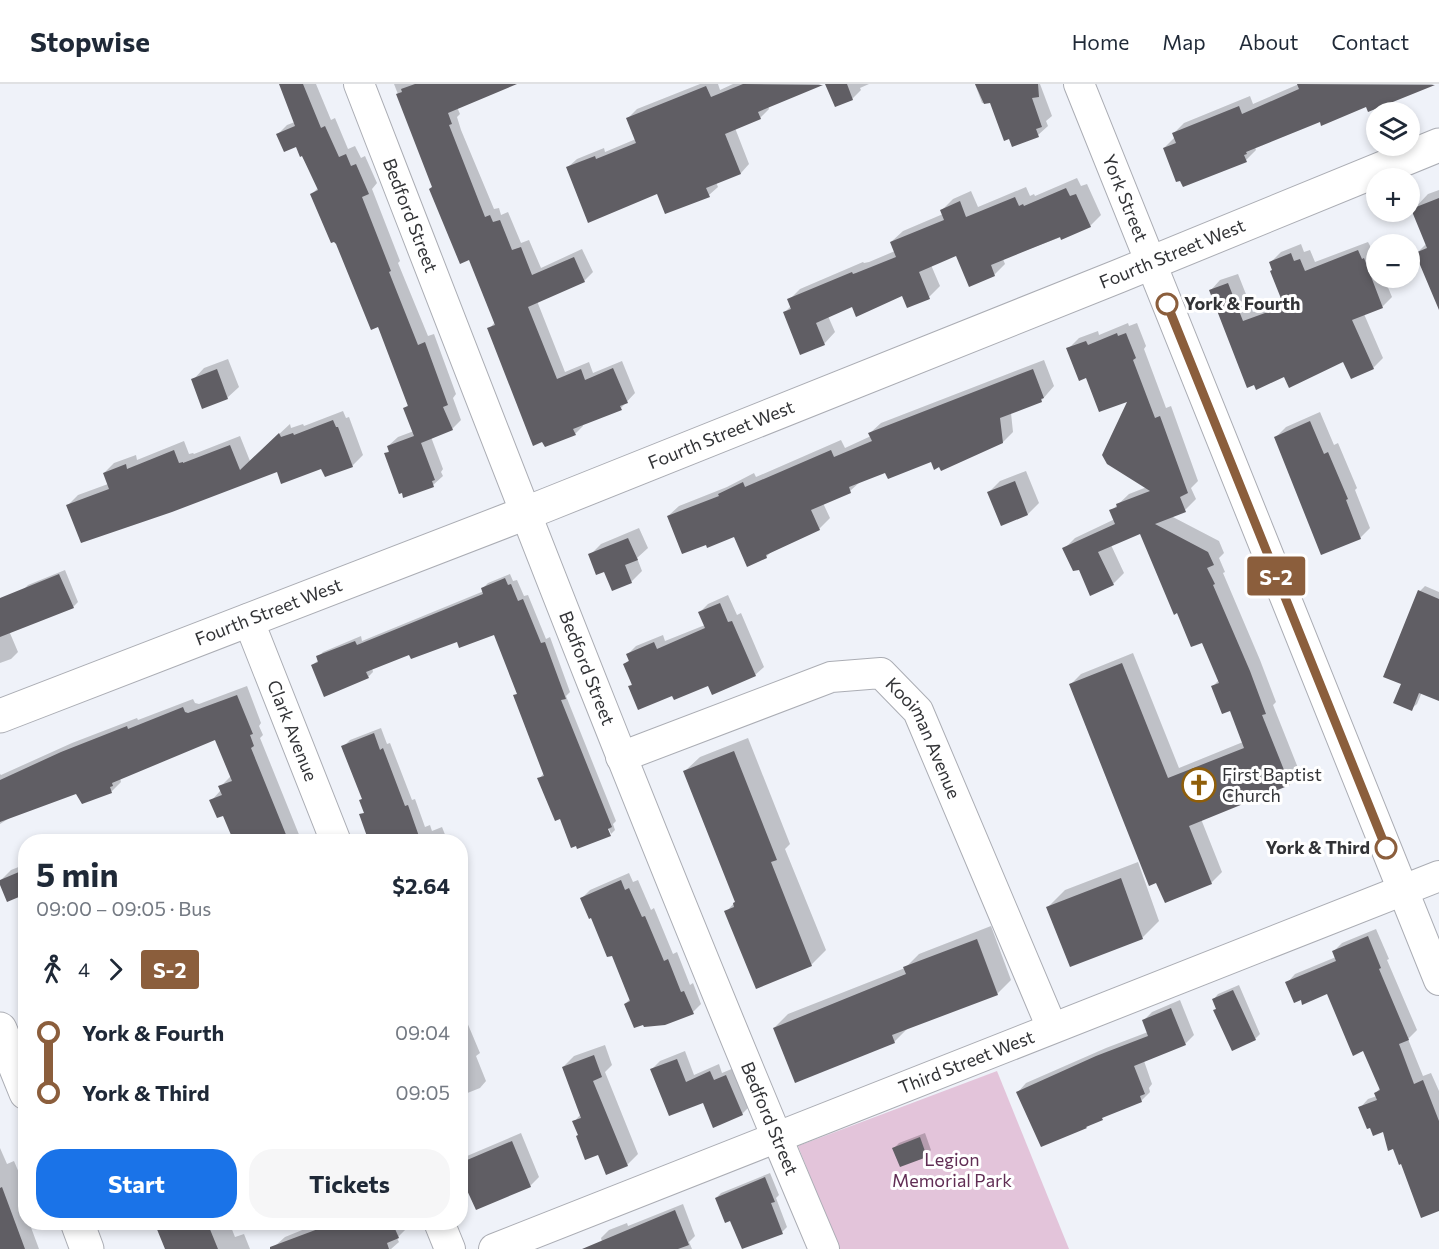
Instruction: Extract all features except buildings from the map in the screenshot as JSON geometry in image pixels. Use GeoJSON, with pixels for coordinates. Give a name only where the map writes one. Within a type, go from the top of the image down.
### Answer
{"type":"FeatureCollection","features":[{"type":"Feature","properties":{"kind":"street","name":"Bedford Street"},"geometry":{"type":"LineString","coordinates":[[359,84],[621,757],[824,1249]]}},
{"type":"Feature","properties":{"kind":"street","name":"York Street"},"geometry":{"type":"LineString","coordinates":[[1079,84],[1439,980]]}},
{"type":"Feature","properties":{"kind":"street","name":"Fourth Street West"},"geometry":{"type":"LineString","coordinates":[[0,716],[525,513],[1151,264],[1439,146]]}},
{"type":"Feature","properties":{"kind":"street","name":"Clark Avenue"},"geometry":{"type":"LineString","coordinates":[[248,619],[333,834]]}},
{"type":"Feature","properties":{"kind":"street","name":"Kooiman Avenue"},"geometry":{"type":"LineString","coordinates":[[621,757],[831,677],[881,673],[918,711],[1052,1028]]}},
{"type":"Feature","properties":{"kind":"street","name":"Third Street West"},"geometry":{"type":"LineString","coordinates":[[494,1249],[1439,876]]}},
{"type":"Feature","properties":{"kind":"street"},"geometry":{"type":"LineString","coordinates":[[0,1029],[18,1073]]}},
{"type":"Feature","properties":{"kind":"street"},"geometry":{"type":"LineString","coordinates":[[80,1230],[87,1249]]}},
{"type":"Feature","properties":{"kind":"street"},"geometry":{"type":"LineString","coordinates":[[442,1230],[450,1249]]}},
{"type":"Feature","properties":{"kind":"green space","name":"Legion Memorial Park"},"geometry":{"type":"Polygon","coordinates":[[[997,1071],[1069,1249],[839,1249],[798,1146],[997,1071]]]}},
{"type":"Feature","properties":{"kind":"bus line","name":"S-2"},"geometry":{"type":"LineString","coordinates":[[1167,304],[1386,848]]}},
{"type":"Feature","properties":{"kind":"place","name":"York & Fourth"},"geometry":{"type":"Point","coordinates":[1167,304]}},
{"type":"Feature","properties":{"kind":"place","name":"First Baptist Church"},"geometry":{"type":"Point","coordinates":[1199,785]}},
{"type":"Feature","properties":{"kind":"place","name":"York & Third"},"geometry":{"type":"Point","coordinates":[1386,848]}}]}
